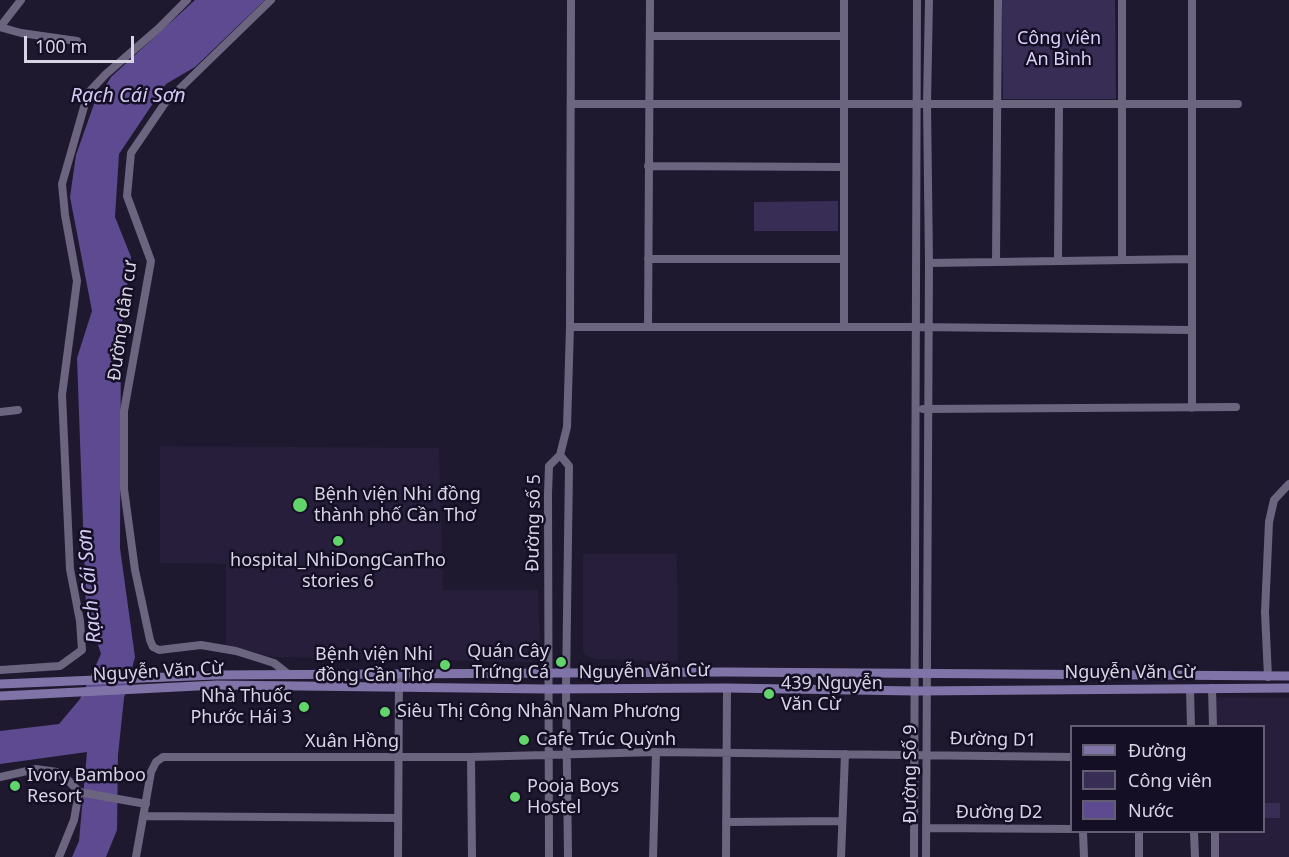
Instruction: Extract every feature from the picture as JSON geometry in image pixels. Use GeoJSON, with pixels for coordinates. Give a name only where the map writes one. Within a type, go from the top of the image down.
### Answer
{"type":"FeatureCollection","features":[{"type":"Feature","properties":{"kind":"main road","name":"Nguyễn Văn Cừ"},"geometry":{"type":"LineString","coordinates":[[0,696],[288,674],[727,672],[1289,676]]}},
{"type":"Feature","properties":{"kind":"main road"},"geometry":{"type":"LineString","coordinates":[[727,672],[727,688]]}},
{"type":"Feature","properties":{"kind":"main road"},"geometry":{"type":"LineString","coordinates":[[1190,676],[1190,689]]}},
{"type":"Feature","properties":{"kind":"main road","name":"Nguyễn Văn Cừ"},"geometry":{"type":"LineString","coordinates":[[0,684],[216,680],[548,689],[727,688],[915,691],[1289,688]]}},
{"type":"Feature","properties":{"kind":"street"},"geometry":{"type":"LineString","coordinates":[[21,0],[0,27],[21,33],[77,42]]}},
{"type":"Feature","properties":{"kind":"street"},"geometry":{"type":"LineString","coordinates":[[0,670],[60,666],[82,650],[80,621],[70,569],[62,395],[76,281],[62,184],[88,93],[187,0]]}},
{"type":"Feature","properties":{"kind":"street","name":"Đường dân cư"},"geometry":{"type":"LineString","coordinates":[[271,0],[165,103],[131,153],[127,196],[150,261],[124,411],[124,489],[135,570],[153,647],[159,650],[201,645],[236,651],[274,663],[288,674]]}},
{"type":"Feature","properties":{"kind":"street"},"geometry":{"type":"LineString","coordinates":[[560,455],[567,428],[570,327],[571,0]]}},
{"type":"Feature","properties":{"kind":"street"},"geometry":{"type":"LineString","coordinates":[[648,327],[650,0]]}},
{"type":"Feature","properties":{"kind":"street"},"geometry":{"type":"LineString","coordinates":[[844,0],[844,327]]}},
{"type":"Feature","properties":{"kind":"street"},"geometry":{"type":"LineString","coordinates":[[914,857],[917,0]]}},
{"type":"Feature","properties":{"kind":"street","name":"Đường Số 9"},"geometry":{"type":"LineString","coordinates":[[926,857],[929,0]]}},
{"type":"Feature","properties":{"kind":"street"},"geometry":{"type":"LineString","coordinates":[[996,261],[998,0]]}},
{"type":"Feature","properties":{"kind":"street"},"geometry":{"type":"LineString","coordinates":[[1122,0],[1122,260]]}},
{"type":"Feature","properties":{"kind":"street"},"geometry":{"type":"LineString","coordinates":[[1192,0],[1192,408]]}},
{"type":"Feature","properties":{"kind":"street"},"geometry":{"type":"LineString","coordinates":[[650,36],[843,36]]}},
{"type":"Feature","properties":{"kind":"street"},"geometry":{"type":"LineString","coordinates":[[572,104],[1238,104]]}},
{"type":"Feature","properties":{"kind":"street"},"geometry":{"type":"LineString","coordinates":[[1058,261],[1059,104]]}},
{"type":"Feature","properties":{"kind":"street"},"geometry":{"type":"LineString","coordinates":[[648,166],[844,167]]}},
{"type":"Feature","properties":{"kind":"street"},"geometry":{"type":"LineString","coordinates":[[648,259],[844,259]]}},
{"type":"Feature","properties":{"kind":"street"},"geometry":{"type":"LineString","coordinates":[[928,262],[1192,259]]}},
{"type":"Feature","properties":{"kind":"street"},"geometry":{"type":"LineString","coordinates":[[570,327],[1192,330]]}},
{"type":"Feature","properties":{"kind":"street"},"geometry":{"type":"LineString","coordinates":[[916,409],[1236,407]]}},
{"type":"Feature","properties":{"kind":"street"},"geometry":{"type":"LineString","coordinates":[[0,412],[18,410]]}},
{"type":"Feature","properties":{"kind":"street","name":"Đường số 5"},"geometry":{"type":"LineString","coordinates":[[549,857],[548,485],[549,466],[560,455],[569,466],[566,689],[568,857]]}},
{"type":"Feature","properties":{"kind":"street"},"geometry":{"type":"LineString","coordinates":[[1268,677],[1265,612],[1269,522],[1274,500],[1289,484]]}},
{"type":"Feature","properties":{"kind":"street"},"geometry":{"type":"LineString","coordinates":[[398,857],[399,674]]}},
{"type":"Feature","properties":{"kind":"street"},"geometry":{"type":"LineString","coordinates":[[726,857],[727,688]]}},
{"type":"Feature","properties":{"kind":"street"},"geometry":{"type":"LineString","coordinates":[[1212,688],[1213,725]]}},
{"type":"Feature","properties":{"kind":"street"},"geometry":{"type":"LineString","coordinates":[[1190,689],[1191,725]]}},
{"type":"Feature","properties":{"kind":"street"},"geometry":{"type":"LineString","coordinates":[[653,857],[656,752]]}},
{"type":"Feature","properties":{"kind":"street","name":"Xuân Hồng"},"geometry":{"type":"LineString","coordinates":[[146,804],[151,771],[156,762],[163,757],[471,757],[656,752],[726,753]]}},
{"type":"Feature","properties":{"kind":"street","name":"Đường D1"},"geometry":{"type":"LineString","coordinates":[[726,753],[1070,757]]}},
{"type":"Feature","properties":{"kind":"street"},"geometry":{"type":"LineString","coordinates":[[841,857],[845,754]]}},
{"type":"Feature","properties":{"kind":"street"},"geometry":{"type":"LineString","coordinates":[[471,757],[472,857]]}},
{"type":"Feature","properties":{"kind":"street"},"geometry":{"type":"LineString","coordinates":[[0,777],[36,769],[57,772],[79,792],[146,804],[136,857]]}},
{"type":"Feature","properties":{"kind":"street"},"geometry":{"type":"LineString","coordinates":[[59,857],[74,820],[79,792]]}},
{"type":"Feature","properties":{"kind":"street"},"geometry":{"type":"LineString","coordinates":[[144,816],[398,818]]}},
{"type":"Feature","properties":{"kind":"street"},"geometry":{"type":"LineString","coordinates":[[726,822],[842,821]]}},
{"type":"Feature","properties":{"kind":"street","name":"Đường D2"},"geometry":{"type":"LineString","coordinates":[[926,828],[1070,829]]}},
{"type":"Feature","properties":{"kind":"street"},"geometry":{"type":"LineString","coordinates":[[1083,833],[1083,857]]}},
{"type":"Feature","properties":{"kind":"street"},"geometry":{"type":"LineString","coordinates":[[1139,833],[1139,857]]}},
{"type":"Feature","properties":{"kind":"street"},"geometry":{"type":"LineString","coordinates":[[1194,833],[1195,857]]}},
{"type":"Feature","properties":{"kind":"street"},"geometry":{"type":"LineString","coordinates":[[1215,833],[1215,857]]}},
{"type":"Feature","properties":{"kind":"shaded area","name":"Bệnh viện Nhi đồng thành phố Cần Thơ"},"geometry":{"type":"Polygon","coordinates":[[[160,446],[439,448],[443,590],[538,590],[540,652],[538,656],[532,662],[273,657],[226,645],[226,564],[160,563],[160,446]]]}},
{"type":"Feature","properties":{"kind":"shaded area"},"geometry":{"type":"Polygon","coordinates":[[[583,554],[677,554],[678,662],[595,659],[585,655],[583,650],[583,554]]]}},
{"type":"Feature","properties":{"kind":"shaded area"},"geometry":{"type":"Polygon","coordinates":[[[1212,697],[1289,698],[1289,857],[1212,857],[1212,833],[1265,833],[1265,725],[1212,725],[1212,697]]]}},
{"type":"Feature","properties":{"kind":"green space","name":"Công viên An Bình"},"geometry":{"type":"Polygon","coordinates":[[[1002,0],[1115,0],[1116,99],[1003,99],[1002,0]]]}},
{"type":"Feature","properties":{"kind":"green space"},"geometry":{"type":"Polygon","coordinates":[[[838,201],[838,231],[754,231],[754,202],[838,201]]]}},
{"type":"Feature","properties":{"kind":"green space"},"geometry":{"type":"Polygon","coordinates":[[[1265,803],[1280,803],[1280,818],[1265,818],[1265,803]]]}},
{"type":"Feature","properties":{"kind":"water","name":"Rạch Cái Sơn"},"geometry":{"type":"Polygon","coordinates":[[[195,0],[265,0],[195,67],[166,84],[119,154],[115,217],[131,257],[121,331],[120,548],[135,657],[124,698],[118,755],[117,830],[106,857],[72,857],[79,841],[87,752],[0,764],[0,731],[59,724],[80,699],[101,654],[86,606],[77,358],[92,311],[70,197],[76,155],[94,104],[111,77],[195,0]]]}},
{"type":"Feature","properties":{"kind":"place","name":"Bệnh viện Nhi đồng thành phố Cần Thơ"},"geometry":{"type":"Point","coordinates":[300,505]}},
{"type":"Feature","properties":{"kind":"place","name":"hospital_NhiDongCanTho stories 6"},"geometry":{"type":"Point","coordinates":[338,541]}},
{"type":"Feature","properties":{"kind":"place","name":"Quán Cây Trứng Cá"},"geometry":{"type":"Point","coordinates":[561,662]}},
{"type":"Feature","properties":{"kind":"place","name":"Bệnh viện Nhi đồng Cần Thơ"},"geometry":{"type":"Point","coordinates":[445,665]}},
{"type":"Feature","properties":{"kind":"place","name":"439 Nguyễn Văn Cừ"},"geometry":{"type":"Point","coordinates":[769,694]}},
{"type":"Feature","properties":{"kind":"place","name":"Nhà Thuốc Phước Hái 3"},"geometry":{"type":"Point","coordinates":[304,707]}},
{"type":"Feature","properties":{"kind":"place","name":"Siêu Thị Công Nhân Nam Phương"},"geometry":{"type":"Point","coordinates":[385,712]}},
{"type":"Feature","properties":{"kind":"place","name":"Cafe Trúc Quỳnh"},"geometry":{"type":"Point","coordinates":[524,740]}},
{"type":"Feature","properties":{"kind":"place","name":"Ivory Bamboo Resort"},"geometry":{"type":"Point","coordinates":[15,786]}},
{"type":"Feature","properties":{"kind":"place","name":"Pooja Boys Hostel"},"geometry":{"type":"Point","coordinates":[515,797]}}]}
